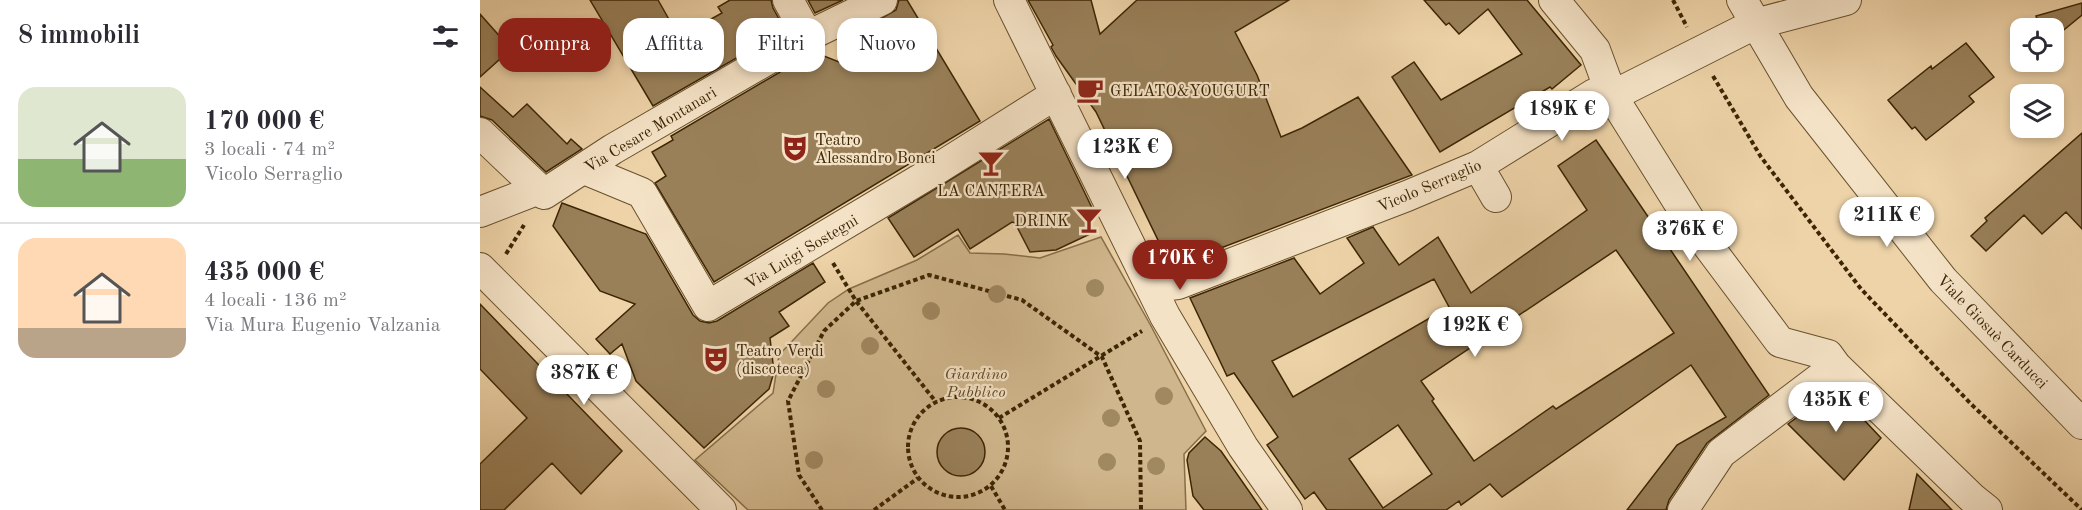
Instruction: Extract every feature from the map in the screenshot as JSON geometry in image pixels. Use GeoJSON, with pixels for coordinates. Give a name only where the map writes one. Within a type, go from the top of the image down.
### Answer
{"type":"FeatureCollection","features":[{"type":"Feature","properties":{"kind":"street"},"geometry":{"type":"LineString","coordinates":[[788,0],[798,18]]}},
{"type":"Feature","properties":{"kind":"street","name":"Via Cesare Montanari"},"geometry":{"type":"LineString","coordinates":[[825,28],[882,0]]}},
{"type":"Feature","properties":{"kind":"street"},"geometry":{"type":"LineString","coordinates":[[1009,0],[1165,316],[1243,447],[1287,510]]}},
{"type":"Feature","properties":{"kind":"street"},"geometry":{"type":"LineString","coordinates":[[1554,0],[1595,50],[1612,96],[1694,227],[1780,342],[1828,355],[1836,366],[1972,498],[1988,510]]}},
{"type":"Feature","properties":{"kind":"street","name":"Vicolo Serraglio"},"geometry":{"type":"LineString","coordinates":[[1151,287],[1178,284],[1407,196],[1478,166],[1594,94],[1612,96],[1699,52],[1749,12],[1846,0]]}},
{"type":"Feature","properties":{"kind":"street","name":"Viale Giosuè Carducci"},"geometry":{"type":"LineString","coordinates":[[1749,12],[1799,97],[1943,280],[2082,424]]}},
{"type":"Feature","properties":{"kind":"street","name":"Via Cesare Montanari"},"geometry":{"type":"LineString","coordinates":[[480,212],[542,192],[746,72]]}},
{"type":"Feature","properties":{"kind":"street","name":"Via Luigi Sostegni"},"geometry":{"type":"LineString","coordinates":[[584,169],[642,194],[708,306],[819,241],[1056,94]]}},
{"type":"Feature","properties":{"kind":"street"},"geometry":{"type":"LineString","coordinates":[[480,133],[542,192]]}},
{"type":"Feature","properties":{"kind":"street"},"geometry":{"type":"LineString","coordinates":[[1478,166],[1496,197]]}},
{"type":"Feature","properties":{"kind":"street"},"geometry":{"type":"LineString","coordinates":[[485,272],[721,510]]}},
{"type":"Feature","properties":{"kind":"street"},"geometry":{"type":"LineString","coordinates":[[1683,510],[1721,453],[1836,366]]}},
{"type":"Feature","properties":{"kind":"path"},"geometry":{"type":"LineString","coordinates":[[1699,52],[1761,157],[1861,289],[1971,404],[2080,509]]}},
{"type":"Feature","properties":{"kind":"path"},"geometry":{"type":"LineString","coordinates":[[485,272],[542,192]]}},
{"type":"Feature","properties":{"kind":"path"},"geometry":{"type":"LineString","coordinates":[[819,241],[856,301],[936,402]]}},
{"type":"Feature","properties":{"kind":"path"},"geometry":{"type":"LineString","coordinates":[[822,510],[800,475],[788,401],[824,331],[856,301],[928,275],[1022,300],[1102,357],[1140,441],[1141,510]]}},
{"type":"Feature","properties":{"kind":"path"},"geometry":{"type":"LineString","coordinates":[[999,418],[1151,326]]}},
{"type":"Feature","properties":{"kind":"path"},"geometry":{"type":"LineString","coordinates":[[951,398],[969,398],[986,406],[999,418],[1006,432],[1008,450],[1002,472],[991,486],[975,495],[958,498],[931,489],[918,478],[912,468],[908,451],[909,434],[922,412],[936,402],[951,398]]}},
{"type":"Feature","properties":{"kind":"path"},"geometry":{"type":"LineString","coordinates":[[874,510],[918,478]]}},
{"type":"Feature","properties":{"kind":"path"},"geometry":{"type":"LineString","coordinates":[[991,486],[1005,510]]}},
{"type":"Feature","properties":{"kind":"green space","name":"Giardino Pubblico"},"geometry":{"type":"Polygon","coordinates":[[[958,235],[970,253],[1040,258],[1101,237],[1206,431],[1184,454],[1186,510],[748,510],[695,460],[773,393],[779,355],[828,303],[849,289],[917,260],[958,235]]]}},
{"type":"Feature","properties":{"kind":"building"},"geometry":{"type":"Polygon","coordinates":[[[590,0],[658,0],[668,18],[623,18],[623,56],[611,35],[611,18],[601,18],[590,0]]]}},
{"type":"Feature","properties":{"kind":"building"},"geometry":{"type":"Polygon","coordinates":[[[730,0],[771,0],[778,18],[736,18],[736,58],[724,65],[724,18],[713,18],[722,13],[718,7],[730,0]]]}},
{"type":"Feature","properties":{"kind":"building"},"geometry":{"type":"Polygon","coordinates":[[[808,0],[843,0],[815,13],[808,0]]]}},
{"type":"Feature","properties":{"kind":"building","name":"Teatro Alessandro Bonci"},"geometry":{"type":"Polygon","coordinates":[[[899,0],[907,0],[918,18],[882,18],[896,10],[899,0]]]}},
{"type":"Feature","properties":{"kind":"building"},"geometry":{"type":"Polygon","coordinates":[[[1028,0],[1091,0],[1100,34],[1137,0],[1289,0],[1235,32],[1257,75],[1281,137],[1358,97],[1412,175],[1171,267],[1096,112],[1056,56],[1051,47],[1053,45],[1028,0]]]}},
{"type":"Feature","properties":{"kind":"building"},"geometry":{"type":"Polygon","coordinates":[[[1424,0],[1527,0],[1581,65],[1552,89],[1550,87],[1440,152],[1392,77],[1414,62],[1441,100],[1522,54],[1488,9],[1459,34],[1449,23],[1446,25],[1424,0]]]}},
{"type":"Feature","properties":{"kind":"building"},"geometry":{"type":"Polygon","coordinates":[[[2082,3],[2082,15],[2064,30],[2064,18],[2037,18],[2036,16],[2082,3]]]}},
{"type":"Feature","properties":{"kind":"building"},"geometry":{"type":"Polygon","coordinates":[[[480,14],[498,34],[498,61],[480,77],[480,14]]]}},
{"type":"Feature","properties":{"kind":"building"},"geometry":{"type":"Polygon","coordinates":[[[1966,43],[1994,77],[1969,96],[1974,102],[1926,140],[1915,127],[1912,129],[1888,100],[1931,66],[1932,69],[1966,43]]]}},
{"type":"Feature","properties":{"kind":"building","name":"Teatro Alessandro Bonci"},"geometry":{"type":"Polygon","coordinates":[[[937,50],[980,121],[714,282],[655,183],[666,176],[652,152],[673,140],[671,136],[780,72],[825,72],[825,56],[837,61],[837,72],[937,72],[937,50]]]}},
{"type":"Feature","properties":{"kind":"building"},"geometry":{"type":"Polygon","coordinates":[[[633,72],[712,72],[653,106],[633,72]]]}},
{"type":"Feature","properties":{"kind":"building"},"geometry":{"type":"Polygon","coordinates":[[[480,87],[513,117],[527,104],[567,144],[571,139],[582,149],[546,172],[492,120],[480,116],[480,87]]]}},
{"type":"Feature","properties":{"kind":"building"},"geometry":{"type":"Polygon","coordinates":[[[1049,119],[1094,212],[1089,220],[1090,234],[1056,250],[1030,252],[1015,223],[1012,222],[970,249],[958,229],[914,257],[888,218],[1049,119]]]}},
{"type":"Feature","properties":{"kind":"building"},"geometry":{"type":"Polygon","coordinates":[[[2082,133],[2082,229],[2066,212],[2042,234],[2024,215],[1986,251],[1971,236],[1987,221],[1985,218],[2082,133]]]}},
{"type":"Feature","properties":{"kind":"building"},"geometry":{"type":"Polygon","coordinates":[[[1596,140],[1769,395],[1707,443],[1669,500],[1666,510],[1627,510],[1677,445],[1726,417],[1691,365],[1502,497],[1490,484],[1461,505],[1459,501],[1446,510],[1327,510],[1314,492],[1305,499],[1267,445],[1278,437],[1234,373],[1227,376],[1190,298],[1294,258],[1320,294],[1364,263],[1347,238],[1373,227],[1399,265],[1438,237],[1471,293],[1587,210],[1558,166],[1596,140]],[[1616,250],[1421,381],[1434,399],[1432,401],[1474,461],[1553,406],[1556,409],[1674,333],[1616,250]],[[1434,279],[1272,361],[1293,397],[1449,307],[1434,279]],[[1398,425],[1349,459],[1383,508],[1432,474],[1398,425]]]}},
{"type":"Feature","properties":{"kind":"building"},"geometry":{"type":"Polygon","coordinates":[[[562,203],[646,234],[693,315],[700,321],[709,323],[717,321],[813,263],[825,282],[779,312],[789,326],[770,338],[774,372],[769,389],[704,448],[636,381],[622,344],[610,354],[596,339],[635,304],[600,291],[553,226],[562,203]]]}},
{"type":"Feature","properties":{"kind":"building"},"geometry":{"type":"Polygon","coordinates":[[[480,304],[622,451],[581,494],[552,463],[504,510],[480,510],[480,464],[527,418],[480,369],[480,304]]]}},
{"type":"Feature","properties":{"kind":"building"},"geometry":{"type":"Polygon","coordinates":[[[1835,389],[1881,438],[1844,480],[1788,424],[1835,389]]]}},
{"type":"Feature","properties":{"kind":"building"},"geometry":{"type":"Polygon","coordinates":[[[961,428],[978,435],[985,452],[978,469],[961,476],[944,469],[937,452],[944,435],[961,428]]]}},
{"type":"Feature","properties":{"kind":"building"},"geometry":{"type":"Polygon","coordinates":[[[1205,437],[1221,451],[1262,510],[1204,510],[1193,496],[1187,460],[1189,453],[1205,437]]]}},
{"type":"Feature","properties":{"kind":"building"},"geometry":{"type":"Polygon","coordinates":[[[1917,474],[1952,510],[1909,510],[1917,474]]]}},
{"type":"Feature","properties":{"kind":"place","name":"GELATO&YOUGURT"},"geometry":{"type":"Point","coordinates":[1090,90]}},
{"type":"Feature","properties":{"kind":"place","name":"Teatro Alessandro Bonci"},"geometry":{"type":"Point","coordinates":[795,148]}},
{"type":"Feature","properties":{"kind":"place","name":"LA CANTERA"},"geometry":{"type":"Point","coordinates":[991,163]}},
{"type":"Feature","properties":{"kind":"place","name":"DRINK"},"geometry":{"type":"Point","coordinates":[1089,220]}},
{"type":"Feature","properties":{"kind":"place","name":"Teatro Verdi (discoteca)"},"geometry":{"type":"Point","coordinates":[716,359]}}]}
